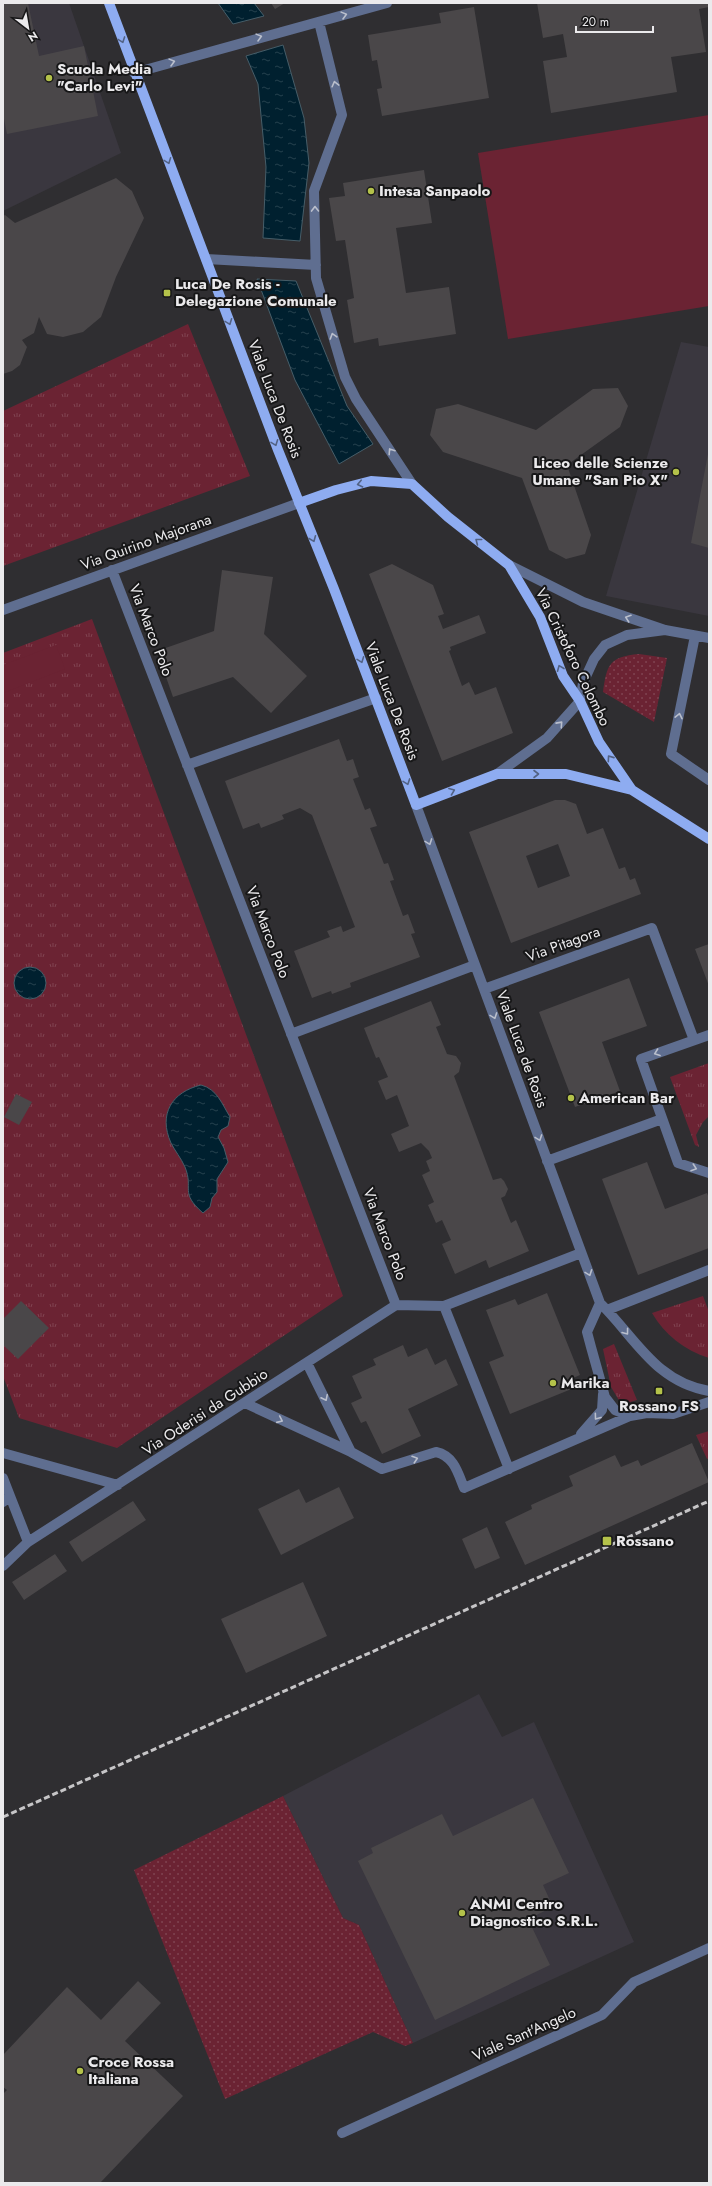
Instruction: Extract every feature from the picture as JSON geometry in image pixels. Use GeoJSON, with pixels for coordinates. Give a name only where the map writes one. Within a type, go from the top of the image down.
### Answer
{"type":"FeatureCollection","features":[{"type":"Feature","properties":{"kind":"main road","name":"Viale Luca De Rosis"},"geometry":{"type":"LineString","coordinates":[[108,3],[416,805]]}},
{"type":"Feature","properties":{"kind":"main road"},"geometry":{"type":"LineString","coordinates":[[299,503],[336,490],[371,482],[412,484]]}},
{"type":"Feature","properties":{"kind":"main road","name":"Via Cristoforo Colombo"},"geometry":{"type":"LineString","coordinates":[[412,484],[448,517],[509,565],[540,617],[564,676],[580,701],[599,742],[632,790],[709,839]]}},
{"type":"Feature","properties":{"kind":"main road"},"geometry":{"type":"LineString","coordinates":[[416,805],[497,774],[566,774],[632,790]]}},
{"type":"Feature","properties":{"kind":"street"},"geometry":{"type":"LineString","coordinates":[[134,73],[387,3]]}},
{"type":"Feature","properties":{"kind":"street"},"geometry":{"type":"LineString","coordinates":[[319,22],[342,115],[314,191],[316,278],[346,376],[356,399],[412,484]]}},
{"type":"Feature","properties":{"kind":"street"},"geometry":{"type":"LineString","coordinates":[[206,259],[316,265]]}},
{"type":"Feature","properties":{"kind":"street","name":"Via Quirino Majorana"},"geometry":{"type":"LineString","coordinates":[[3,610],[299,503]]}},
{"type":"Feature","properties":{"kind":"street"},"geometry":{"type":"LineString","coordinates":[[509,565],[583,602],[665,630],[709,638]]}},
{"type":"Feature","properties":{"kind":"street","name":"Via Marco Polo"},"geometry":{"type":"LineString","coordinates":[[112,570],[396,1305]]}},
{"type":"Feature","properties":{"kind":"street"},"geometry":{"type":"LineString","coordinates":[[497,774],[547,738],[580,701],[583,683],[594,659],[605,645],[627,635],[665,630]]}},
{"type":"Feature","properties":{"kind":"street"},"geometry":{"type":"LineString","coordinates":[[695,636],[671,754],[709,780]]}},
{"type":"Feature","properties":{"kind":"street"},"geometry":{"type":"LineString","coordinates":[[187,765],[376,698]]}},
{"type":"Feature","properties":{"kind":"street","name":"Viale Luca de Rosis"},"geometry":{"type":"LineString","coordinates":[[416,805],[581,1253],[603,1306],[638,1348],[665,1372],[685,1385],[709,1392]]}},
{"type":"Feature","properties":{"kind":"street","name":"Via Pitagora"},"geometry":{"type":"LineString","coordinates":[[484,989],[652,928],[694,1040]]}},
{"type":"Feature","properties":{"kind":"street"},"geometry":{"type":"LineString","coordinates":[[291,1034],[475,966]]}},
{"type":"Feature","properties":{"kind":"street"},"geometry":{"type":"LineString","coordinates":[[709,1035],[641,1059],[678,1163],[709,1173]]}},
{"type":"Feature","properties":{"kind":"street"},"geometry":{"type":"LineString","coordinates":[[547,1161],[662,1118]]}},
{"type":"Feature","properties":{"kind":"street"},"geometry":{"type":"LineString","coordinates":[[396,1305],[444,1306],[581,1253]]}},
{"type":"Feature","properties":{"kind":"street"},"geometry":{"type":"LineString","coordinates":[[630,1416],[615,1410],[605,1397],[587,1332],[603,1306],[709,1270]]}},
{"type":"Feature","properties":{"kind":"street","name":"Via Oderisi da Gubbio"},"geometry":{"type":"LineString","coordinates":[[28,1542],[245,1404],[396,1305]]}},
{"type":"Feature","properties":{"kind":"street"},"geometry":{"type":"LineString","coordinates":[[444,1306],[509,1469]]}},
{"type":"Feature","properties":{"kind":"street"},"geometry":{"type":"LineString","coordinates":[[307,1363],[351,1452]]}},
{"type":"Feature","properties":{"kind":"street"},"geometry":{"type":"LineString","coordinates":[[577,1439],[602,1410],[602,1388]]}},
{"type":"Feature","properties":{"kind":"street"},"geometry":{"type":"LineString","coordinates":[[245,1404],[351,1452],[382,1469],[436,1452],[445,1454],[453,1461],[464,1488],[630,1416],[639,1413],[673,1414],[709,1402]]}},
{"type":"Feature","properties":{"kind":"street"},"geometry":{"type":"LineString","coordinates":[[3,1453],[118,1485]]}},
{"type":"Feature","properties":{"kind":"street"},"geometry":{"type":"LineString","coordinates":[[3,1478],[6,1499],[28,1542],[3,1566]]}},
{"type":"Feature","properties":{"kind":"street","name":"Viale Sant'Angelo"},"geometry":{"type":"LineString","coordinates":[[342,2132],[602,2015],[634,1982],[709,1948]]}},
{"type":"Feature","properties":{"kind":"shaded area","name":"Scuola Media \"Carlo Levi\""},"geometry":{"type":"Polygon","coordinates":[[[3,3],[69,3],[121,153],[3,211],[3,3]]]}},
{"type":"Feature","properties":{"kind":"shaded area","name":"Liceo delle Scienze Umane \"San Pio X\""},"geometry":{"type":"Polygon","coordinates":[[[681,342],[709,347],[709,616],[606,596],[681,342]]]}},
{"type":"Feature","properties":{"kind":"shaded area"},"geometry":{"type":"Polygon","coordinates":[[[479,1694],[502,1737],[534,1722],[634,1942],[413,2043],[359,1925],[343,1918],[283,1796],[479,1694]]]}},
{"type":"Feature","properties":{"kind":"green space"},"geometry":{"type":"Polygon","coordinates":[[[709,115],[709,306],[508,339],[478,153],[709,115]]]}},
{"type":"Feature","properties":{"kind":"green space"},"geometry":{"type":"Polygon","coordinates":[[[188,324],[250,476],[3,566],[3,411],[188,324]]]}},
{"type":"Feature","properties":{"kind":"green space"},"geometry":{"type":"Polygon","coordinates":[[[92,619],[343,1296],[117,1448],[19,1418],[3,1376],[3,653],[92,619]]]}},
{"type":"Feature","properties":{"kind":"green space"},"geometry":{"type":"Polygon","coordinates":[[[56,645],[65,669],[3,693],[3,665],[56,645]]]}},
{"type":"Feature","properties":{"kind":"green space"},"geometry":{"type":"Polygon","coordinates":[[[639,654],[667,658],[654,722],[603,692],[608,668],[611,664],[621,657],[639,654]]]}},
{"type":"Feature","properties":{"kind":"green space"},"geometry":{"type":"Polygon","coordinates":[[[709,1063],[709,1116],[703,1122],[696,1135],[699,1147],[695,1145],[670,1077],[709,1063]]]}},
{"type":"Feature","properties":{"kind":"green space"},"geometry":{"type":"Polygon","coordinates":[[[703,1296],[709,1312],[709,1358],[691,1351],[676,1341],[657,1321],[652,1313],[703,1296]]]}},
{"type":"Feature","properties":{"kind":"green space"},"geometry":{"type":"Polygon","coordinates":[[[614,1344],[637,1400],[624,1404],[620,1402],[611,1387],[603,1349],[614,1344]]]}},
{"type":"Feature","properties":{"kind":"green space"},"geometry":{"type":"Polygon","coordinates":[[[709,1431],[709,1458],[707,1459],[696,1435],[709,1431]]]}},
{"type":"Feature","properties":{"kind":"green space"},"geometry":{"type":"Polygon","coordinates":[[[283,1796],[343,1918],[359,1925],[413,2043],[405,2046],[373,2032],[225,2099],[134,1870],[283,1796]]]}},
{"type":"Feature","properties":{"kind":"water"},"geometry":{"type":"Polygon","coordinates":[[[218,3],[254,3],[264,16],[233,24],[218,3]]]}},
{"type":"Feature","properties":{"kind":"water"},"geometry":{"type":"Polygon","coordinates":[[[283,45],[304,118],[309,163],[300,241],[263,238],[266,167],[258,84],[246,56],[283,45]]]}},
{"type":"Feature","properties":{"kind":"water"},"geometry":{"type":"Polygon","coordinates":[[[257,279],[296,281],[347,406],[373,444],[339,464],[295,380],[257,279]]]}},
{"type":"Feature","properties":{"kind":"water"},"geometry":{"type":"Polygon","coordinates":[[[30,967],[39,970],[43,974],[46,983],[43,992],[39,996],[30,999],[21,996],[17,992],[14,983],[17,974],[21,970],[30,967]]]}},
{"type":"Feature","properties":{"kind":"water"},"geometry":{"type":"Polygon","coordinates":[[[201,1085],[207,1087],[215,1093],[230,1117],[228,1126],[221,1130],[218,1137],[224,1148],[228,1162],[217,1179],[217,1192],[212,1198],[210,1207],[203,1213],[191,1200],[185,1167],[171,1143],[167,1132],[166,1123],[170,1106],[175,1099],[191,1088],[201,1085]]]}},
{"type":"Feature","properties":{"kind":"building"},"geometry":{"type":"Polygon","coordinates":[[[3,3],[28,3],[39,56],[84,46],[98,116],[7,134],[3,114],[3,3]]]}},
{"type":"Feature","properties":{"kind":"building"},"geometry":{"type":"Polygon","coordinates":[[[271,3],[285,3],[275,9],[271,3]]]}},
{"type":"Feature","properties":{"kind":"building"},"geometry":{"type":"Polygon","coordinates":[[[537,3],[709,3],[709,7],[699,9],[706,52],[671,57],[677,92],[551,113],[543,61],[567,57],[563,34],[543,38],[537,3]]]}},
{"type":"Feature","properties":{"kind":"building"},"geometry":{"type":"Polygon","coordinates":[[[474,7],[489,98],[382,116],[377,89],[382,88],[377,60],[372,61],[368,35],[441,23],[439,13],[474,7]]]}},
{"type":"Feature","properties":{"kind":"building"},"geometry":{"type":"Polygon","coordinates":[[[424,170],[432,223],[396,228],[406,293],[449,287],[456,334],[379,346],[378,338],[354,343],[347,300],[354,298],[345,240],[336,241],[329,198],[345,196],[343,183],[424,170]]]}},
{"type":"Feature","properties":{"kind":"building"},"geometry":{"type":"Polygon","coordinates":[[[116,178],[132,191],[144,218],[116,277],[101,317],[83,332],[63,337],[47,334],[39,317],[34,333],[22,340],[27,347],[20,365],[12,371],[3,374],[3,216],[5,215],[15,223],[116,178]]]}},
{"type":"Feature","properties":{"kind":"building"},"geometry":{"type":"Polygon","coordinates":[[[618,388],[628,406],[620,427],[567,465],[591,535],[585,554],[566,559],[549,550],[522,478],[443,452],[430,435],[436,409],[458,404],[536,430],[593,389],[618,388]]]}},
{"type":"Feature","properties":{"kind":"building","name":"Liceo delle Scienze Umane \"San Pio X\""},"geometry":{"type":"Polygon","coordinates":[[[709,454],[709,548],[691,543],[709,454]]]}},
{"type":"Feature","properties":{"kind":"building"},"geometry":{"type":"Polygon","coordinates":[[[392,564],[433,585],[444,614],[438,616],[443,629],[479,615],[486,633],[450,647],[451,650],[449,651],[462,686],[469,682],[475,695],[496,687],[513,733],[442,761],[369,574],[392,564]]]}},
{"type":"Feature","properties":{"kind":"building"},"geometry":{"type":"Polygon","coordinates":[[[222,570],[273,577],[264,634],[307,676],[271,713],[233,677],[173,697],[157,651],[214,631],[222,570]]]}},
{"type":"Feature","properties":{"kind":"building"},"geometry":{"type":"Polygon","coordinates":[[[339,739],[347,761],[353,759],[359,777],[353,779],[365,810],[370,808],[377,826],[370,828],[384,864],[388,863],[394,880],[390,881],[403,916],[408,914],[415,933],[411,934],[420,957],[350,983],[351,987],[332,994],[331,991],[312,998],[294,951],[330,937],[327,931],[341,926],[343,932],[355,927],[312,815],[300,808],[282,815],[284,819],[261,828],[259,823],[243,829],[225,781],[339,739]]]}},
{"type":"Feature","properties":{"kind":"building"},"geometry":{"type":"Polygon","coordinates":[[[555,800],[565,800],[576,804],[587,834],[603,828],[619,869],[625,867],[630,880],[635,878],[641,894],[511,943],[469,832],[555,800]],[[558,844],[526,856],[538,888],[570,876],[558,844]]]}},
{"type":"Feature","properties":{"kind":"building"},"geometry":{"type":"Polygon","coordinates":[[[709,944],[709,986],[695,949],[709,944]]]}},
{"type":"Feature","properties":{"kind":"building"},"geometry":{"type":"Polygon","coordinates":[[[629,978],[647,1026],[602,1042],[620,1091],[575,1107],[539,1012],[629,978]]]}},
{"type":"Feature","properties":{"kind":"building"},"geometry":{"type":"Polygon","coordinates":[[[431,1001],[441,1025],[436,1027],[447,1054],[456,1056],[461,1063],[459,1072],[454,1076],[493,1180],[501,1178],[504,1181],[508,1189],[505,1196],[501,1198],[511,1223],[516,1220],[529,1251],[489,1268],[486,1260],[455,1274],[442,1244],[451,1240],[442,1220],[436,1223],[428,1205],[434,1202],[422,1175],[430,1171],[426,1161],[432,1158],[429,1151],[421,1143],[399,1152],[391,1134],[409,1126],[397,1095],[386,1100],[378,1081],[388,1077],[379,1057],[376,1058],[364,1028],[431,1001]]]}},
{"type":"Feature","properties":{"kind":"building"},"geometry":{"type":"Polygon","coordinates":[[[16,1094],[32,1102],[19,1125],[4,1117],[16,1094]]]}},
{"type":"Feature","properties":{"kind":"building"},"geometry":{"type":"Polygon","coordinates":[[[647,1162],[665,1209],[707,1193],[709,1198],[709,1248],[638,1275],[602,1179],[647,1162]]]}},
{"type":"Feature","properties":{"kind":"building"},"geometry":{"type":"Polygon","coordinates":[[[547,1293],[580,1375],[571,1379],[574,1388],[510,1414],[489,1362],[504,1356],[486,1310],[515,1299],[518,1305],[547,1293]]]}},
{"type":"Feature","properties":{"kind":"building"},"geometry":{"type":"Polygon","coordinates":[[[21,1301],[49,1328],[18,1359],[3,1345],[3,1319],[21,1301]]]}},
{"type":"Feature","properties":{"kind":"building"},"geometry":{"type":"Polygon","coordinates":[[[403,1345],[408,1357],[427,1348],[435,1365],[446,1359],[458,1385],[408,1409],[421,1436],[382,1454],[366,1421],[361,1423],[351,1403],[362,1398],[352,1376],[376,1365],[373,1359],[403,1345]]]}},
{"type":"Feature","properties":{"kind":"building","name":"Rossano"},"geometry":{"type":"Polygon","coordinates":[[[692,1443],[709,1482],[525,1565],[505,1522],[532,1509],[531,1505],[573,1486],[569,1476],[615,1455],[621,1467],[638,1460],[641,1466],[692,1443]]]}},
{"type":"Feature","properties":{"kind":"building"},"geometry":{"type":"Polygon","coordinates":[[[339,1487],[354,1518],[281,1555],[258,1509],[299,1489],[306,1503],[339,1487]]]}},
{"type":"Feature","properties":{"kind":"building"},"geometry":{"type":"Polygon","coordinates":[[[133,1501],[146,1520],[82,1562],[69,1542],[133,1501]]]}},
{"type":"Feature","properties":{"kind":"building"},"geometry":{"type":"Polygon","coordinates":[[[487,1527],[500,1558],[475,1569],[462,1539],[487,1527]]]}},
{"type":"Feature","properties":{"kind":"building"},"geometry":{"type":"Polygon","coordinates":[[[55,1554],[67,1571],[24,1600],[12,1582],[55,1554]]]}},
{"type":"Feature","properties":{"kind":"building"},"geometry":{"type":"Polygon","coordinates":[[[303,1582],[327,1636],[246,1673],[221,1619],[303,1582]]]}},
{"type":"Feature","properties":{"kind":"building","name":"ANMI Centro Diagnostico S.R.L."},"geometry":{"type":"Polygon","coordinates":[[[533,1798],[569,1873],[543,1885],[553,1907],[528,1919],[550,1965],[435,2020],[358,1861],[373,1853],[371,1848],[442,1814],[453,1836],[533,1798]]]}},
{"type":"Feature","properties":{"kind":"building","name":"Croce Rossa Italiana"},"geometry":{"type":"Polygon","coordinates":[[[138,1981],[161,2003],[125,2041],[183,2096],[100,2183],[3,2183],[3,2094],[7,2090],[3,2087],[3,2055],[67,1987],[101,2020],[138,1981]]]}},
{"type":"Feature","properties":{"kind":"railway"},"geometry":{"type":"LineString","coordinates":[[3,1817],[709,1501]]}},
{"type":"Feature","properties":{"kind":"place","name":"Scuola Media \"Carlo Levi\""},"geometry":{"type":"Point","coordinates":[49,78]}},
{"type":"Feature","properties":{"kind":"place","name":"Intesa Sanpaolo"},"geometry":{"type":"Point","coordinates":[371,191]}},
{"type":"Feature","properties":{"kind":"place","name":"Luca De Rosis - Delegazione Comunale"},"geometry":{"type":"Point","coordinates":[167,293]}},
{"type":"Feature","properties":{"kind":"place","name":"Liceo delle Scienze Umane \"San Pio X\""},"geometry":{"type":"Point","coordinates":[676,472]}},
{"type":"Feature","properties":{"kind":"place","name":"American Bar"},"geometry":{"type":"Point","coordinates":[571,1098]}},
{"type":"Feature","properties":{"kind":"place","name":"Marika"},"geometry":{"type":"Point","coordinates":[553,1383]}},
{"type":"Feature","properties":{"kind":"place","name":"Rossano FS"},"geometry":{"type":"Point","coordinates":[659,1391]}},
{"type":"Feature","properties":{"kind":"place","name":"Rossano"},"geometry":{"type":"Point","coordinates":[607,1541]}},
{"type":"Feature","properties":{"kind":"place","name":"ANMI Centro Diagnostico S.R.L."},"geometry":{"type":"Point","coordinates":[462,1913]}},
{"type":"Feature","properties":{"kind":"place","name":"Croce Rossa Italiana"},"geometry":{"type":"Point","coordinates":[80,2071]}}]}
